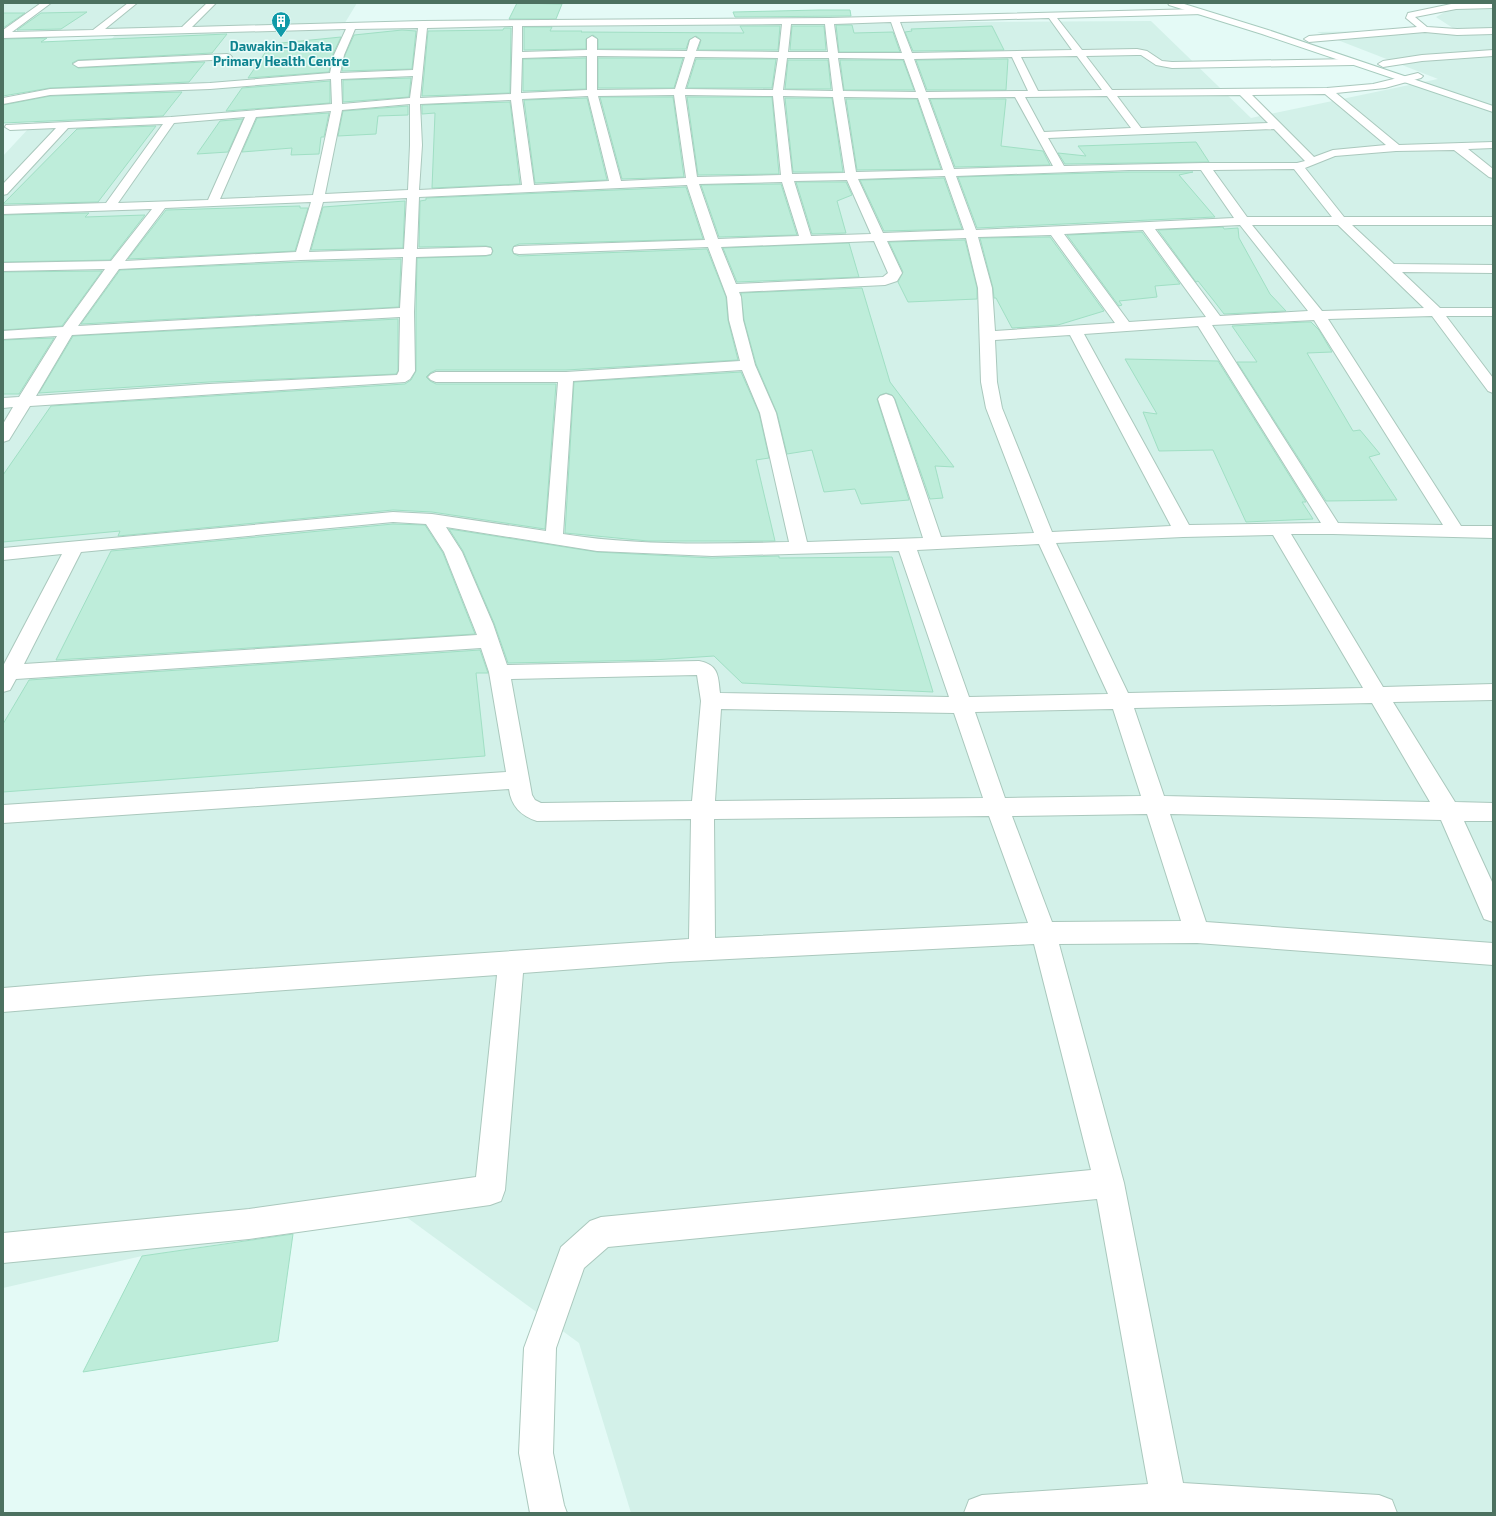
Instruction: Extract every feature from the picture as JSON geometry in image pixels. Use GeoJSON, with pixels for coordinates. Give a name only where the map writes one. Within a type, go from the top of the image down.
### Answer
{"type":"FeatureCollection","features":[{"type":"Feature","properties":{"kind":"street"},"geometry":{"type":"LineString","coordinates":[[3,34],[47,3]]}},
{"type":"Feature","properties":{"kind":"street"},"geometry":{"type":"LineString","coordinates":[[96,32],[133,3]]}},
{"type":"Feature","properties":{"kind":"street"},"geometry":{"type":"LineString","coordinates":[[184,30],[212,3]]}},
{"type":"Feature","properties":{"kind":"street"},"geometry":{"type":"LineString","coordinates":[[1172,3],[1199,8],[1278,29],[1493,101]]}},
{"type":"Feature","properties":{"kind":"street"},"geometry":{"type":"LineString","coordinates":[[1425,29],[1410,18],[1411,15],[1456,6],[1493,5]]}},
{"type":"Feature","properties":{"kind":"street"},"geometry":{"type":"LineString","coordinates":[[3,34],[423,24],[829,21],[1052,17],[1199,8],[1265,32],[1493,109]]}},
{"type":"Feature","properties":{"kind":"street"},"geometry":{"type":"LineString","coordinates":[[726,9],[728,22]]}},
{"type":"Feature","properties":{"kind":"street"},"geometry":{"type":"LineString","coordinates":[[1052,17],[1138,131]]}},
{"type":"Feature","properties":{"kind":"street"},"geometry":{"type":"LineString","coordinates":[[895,20],[971,233],[985,288],[989,382],[994,408],[1045,538],[1121,700],[1198,932]]}},
{"type":"Feature","properties":{"kind":"street"},"geometry":{"type":"LineString","coordinates":[[787,21],[778,94],[787,178],[806,240]]}},
{"type":"Feature","properties":{"kind":"street"},"geometry":{"type":"LineString","coordinates":[[730,288],[885,281],[892,278],[895,273],[851,176],[832,55],[829,21]]}},
{"type":"Feature","properties":{"kind":"street"},"geometry":{"type":"LineString","coordinates":[[592,22],[592,93],[616,184]]}},
{"type":"Feature","properties":{"kind":"street"},"geometry":{"type":"LineString","coordinates":[[701,22],[679,92],[692,181],[713,243],[734,297],[736,320],[748,365],[768,414],[799,547]]}},
{"type":"Feature","properties":{"kind":"street"},"geometry":{"type":"LineString","coordinates":[[518,23],[516,96],[528,187]]}},
{"type":"Feature","properties":{"kind":"street"},"geometry":{"type":"LineString","coordinates":[[3,403],[208,389],[400,379],[405,376],[408,371],[407,312],[411,253],[412,193],[416,146],[415,101],[423,24]]}},
{"type":"Feature","properties":{"kind":"street"},"geometry":{"type":"LineString","coordinates":[[301,256],[318,198],[337,108],[336,79],[334,76],[339,55],[352,26]]}},
{"type":"Feature","properties":{"kind":"street"},"geometry":{"type":"LineString","coordinates":[[239,39],[246,28]]}},
{"type":"Feature","properties":{"kind":"street"},"geometry":{"type":"LineString","coordinates":[[1265,32],[1278,29]]}},
{"type":"Feature","properties":{"kind":"street"},"geometry":{"type":"LineString","coordinates":[[1308,39],[1425,29],[1445,31],[1493,31]]}},
{"type":"Feature","properties":{"kind":"street"},"geometry":{"type":"LineString","coordinates":[[1445,31],[1493,60]]}},
{"type":"Feature","properties":{"kind":"street"},"geometry":{"type":"LineString","coordinates":[[517,55],[592,53],[908,56],[1140,52],[1159,63],[1172,65],[1353,62]]}},
{"type":"Feature","properties":{"kind":"street"},"geometry":{"type":"LineString","coordinates":[[1383,64],[1422,58],[1493,53]]}},
{"type":"Feature","properties":{"kind":"street"},"geometry":{"type":"LineString","coordinates":[[78,64],[229,54],[210,86],[188,118]]}},
{"type":"Feature","properties":{"kind":"street"},"geometry":{"type":"LineString","coordinates":[[1015,54],[1034,94]]}},
{"type":"Feature","properties":{"kind":"street"},"geometry":{"type":"LineString","coordinates":[[3,101],[50,92],[210,86],[334,76],[417,72]]}},
{"type":"Feature","properties":{"kind":"street"},"geometry":{"type":"LineString","coordinates":[[10,127],[171,120],[415,101],[592,93],[679,92],[923,95],[1327,91],[1361,88],[1407,80],[1418,76]]}},
{"type":"Feature","properties":{"kind":"street"},"geometry":{"type":"LineString","coordinates":[[1327,91],[1396,148]]}},
{"type":"Feature","properties":{"kind":"street"},"geometry":{"type":"LineString","coordinates":[[1244,92],[1313,162]]}},
{"type":"Feature","properties":{"kind":"street"},"geometry":{"type":"LineString","coordinates":[[1018,94],[1060,169]]}},
{"type":"Feature","properties":{"kind":"street"},"geometry":{"type":"LineString","coordinates":[[212,203],[252,114]]}},
{"type":"Feature","properties":{"kind":"street"},"geometry":{"type":"LineString","coordinates":[[109,207],[171,120]]}},
{"type":"Feature","properties":{"kind":"street"},"geometry":{"type":"LineString","coordinates":[[3,192],[65,125]]}},
{"type":"Feature","properties":{"kind":"street"},"geometry":{"type":"LineString","coordinates":[[1041,135],[1277,126]]}},
{"type":"Feature","properties":{"kind":"street"},"geometry":{"type":"LineString","coordinates":[[3,210],[212,203],[528,187],[949,172],[1204,166],[1297,166],[1307,165],[1333,153],[1396,148],[1493,145]]}},
{"type":"Feature","properties":{"kind":"street"},"geometry":{"type":"LineString","coordinates":[[1458,147],[1493,175]]}},
{"type":"Feature","properties":{"kind":"street"},"geometry":{"type":"LineString","coordinates":[[1204,166],[1243,221],[1318,315],[1456,531]]}},
{"type":"Feature","properties":{"kind":"street"},"geometry":{"type":"LineString","coordinates":[[1297,166],[1340,222],[1435,312],[1493,388]]}},
{"type":"Feature","properties":{"kind":"street"},"geometry":{"type":"LineString","coordinates":[[3,437],[67,332],[160,205]]}},
{"type":"Feature","properties":{"kind":"street"},"geometry":{"type":"LineString","coordinates":[[519,250],[1055,231],[1243,221],[1493,221]]}},
{"type":"Feature","properties":{"kind":"street"},"geometry":{"type":"LineString","coordinates":[[1146,226],[1210,321],[1333,528]]}},
{"type":"Feature","properties":{"kind":"street"},"geometry":{"type":"LineString","coordinates":[[1055,231],[1125,327]]}},
{"type":"Feature","properties":{"kind":"street"},"geometry":{"type":"LineString","coordinates":[[3,267],[115,265],[301,256],[486,251]]}},
{"type":"Feature","properties":{"kind":"street"},"geometry":{"type":"LineString","coordinates":[[1389,268],[1493,269]]}},
{"type":"Feature","properties":{"kind":"street"},"geometry":{"type":"LineString","coordinates":[[3,335],[407,312]]}},
{"type":"Feature","properties":{"kind":"street"},"geometry":{"type":"LineString","coordinates":[[988,336],[1318,315],[1493,312]]}},
{"type":"Feature","properties":{"kind":"street"},"geometry":{"type":"LineString","coordinates":[[1075,330],[1183,531]]}},
{"type":"Feature","properties":{"kind":"street"},"geometry":{"type":"LineString","coordinates":[[436,377],[566,377],[748,365]]}},
{"type":"Feature","properties":{"kind":"street"},"geometry":{"type":"LineString","coordinates":[[554,539],[566,377]]}},
{"type":"Feature","properties":{"kind":"street"},"geometry":{"type":"LineString","coordinates":[[886,399],[934,543]]}},
{"type":"Feature","properties":{"kind":"street"},"geometry":{"type":"LineString","coordinates":[[3,554],[393,517],[432,519],[597,545],[712,550],[906,545],[1183,531],[1333,528],[1493,532]]}},
{"type":"Feature","properties":{"kind":"street"},"geometry":{"type":"LineString","coordinates":[[432,519],[452,552],[483,624],[499,672],[521,796],[527,806],[537,812],[1156,805],[1493,812]]}},
{"type":"Feature","properties":{"kind":"street"},"geometry":{"type":"LineString","coordinates":[[1279,529],[1448,811],[1493,911]]}},
{"type":"Feature","properties":{"kind":"street"},"geometry":{"type":"LineString","coordinates":[[906,545],[997,806],[1044,933],[1109,1183],[1170,1506]]}},
{"type":"Feature","properties":{"kind":"street"},"geometry":{"type":"LineString","coordinates":[[7,679],[75,547]]}},
{"type":"Feature","properties":{"kind":"street"},"geometry":{"type":"LineString","coordinates":[[7,679],[488,641]]}},
{"type":"Feature","properties":{"kind":"street"},"geometry":{"type":"LineString","coordinates":[[499,672],[699,668],[704,669],[707,673],[711,701],[703,810],[702,950]]}},
{"type":"Feature","properties":{"kind":"street"},"geometry":{"type":"LineString","coordinates":[[711,701],[962,705],[1493,692]]}},
{"type":"Feature","properties":{"kind":"street"},"geometry":{"type":"LineString","coordinates":[[3,814],[519,780]]}},
{"type":"Feature","properties":{"kind":"street"},"geometry":{"type":"LineString","coordinates":[[3,1000],[511,962],[702,950],[1044,933],[1198,932],[1493,954]]}},
{"type":"Feature","properties":{"kind":"street"},"geometry":{"type":"LineString","coordinates":[[3,1248],[249,1224],[490,1190],[511,962]]}},
{"type":"Feature","properties":{"kind":"street"},"geometry":{"type":"LineString","coordinates":[[549,1513],[547,1511],[536,1453],[540,1348],[572,1258],[601,1232],[1109,1183]]}},
{"type":"Feature","properties":{"kind":"street"},"geometry":{"type":"LineString","coordinates":[[982,1513],[1170,1506],[1379,1513]]}},
{"type":"Feature","properties":{"kind":"shaded area"},"geometry":{"type":"Polygon","coordinates":[[[3,3],[357,3],[340,31],[546,23],[677,24],[1151,21],[1251,118],[1438,79],[1317,32],[1434,30],[1465,36],[1436,17],[1454,7],[1440,3],[1493,3],[1493,1513],[631,1513],[579,1343],[383,1200],[293,1233],[142,1256],[3,1288],[3,156],[119,31],[3,29],[3,3]]]}},
{"type":"Feature","properties":{"kind":"building"},"geometry":{"type":"Polygon","coordinates":[[[517,3],[562,4],[556,19],[509,19],[517,3]]]}},
{"type":"Feature","properties":{"kind":"building"},"geometry":{"type":"Polygon","coordinates":[[[850,10],[851,16],[735,17],[733,12],[850,10]]]}},
{"type":"Feature","properties":{"kind":"building"},"geometry":{"type":"Polygon","coordinates":[[[87,12],[61,29],[17,30],[41,13],[87,12]]]}},
{"type":"Feature","properties":{"kind":"building"},"geometry":{"type":"Polygon","coordinates":[[[3,13],[25,13],[3,28],[3,13]]]}},
{"type":"Feature","properties":{"kind":"building"},"geometry":{"type":"Polygon","coordinates":[[[836,25],[852,25],[854,33],[893,32],[900,52],[839,52],[836,25]]]}},
{"type":"Feature","properties":{"kind":"building"},"geometry":{"type":"Polygon","coordinates":[[[740,26],[780,26],[778,50],[698,50],[701,40],[696,36],[689,40],[686,49],[598,49],[598,39],[593,35],[586,39],[586,49],[524,50],[524,27],[552,27],[550,31],[582,31],[581,32],[744,33],[740,26]]]}},
{"type":"Feature","properties":{"kind":"building"},"geometry":{"type":"Polygon","coordinates":[[[792,26],[824,26],[826,50],[790,50],[792,26]]]}},
{"type":"Feature","properties":{"kind":"building"},"geometry":{"type":"Polygon","coordinates":[[[992,26],[1004,50],[913,51],[905,32],[912,31],[911,29],[992,26]]]}},
{"type":"Feature","properties":{"kind":"building"},"geometry":{"type":"Polygon","coordinates":[[[504,28],[511,28],[510,93],[422,96],[428,31],[503,30],[504,28]]]}},
{"type":"Feature","properties":{"kind":"building"},"geometry":{"type":"Polygon","coordinates":[[[402,30],[416,31],[412,69],[342,71],[345,55],[354,35],[402,30]]]}},
{"type":"Feature","properties":{"kind":"building"},"geometry":{"type":"Polygon","coordinates":[[[227,34],[212,53],[78,60],[72,63],[78,68],[205,62],[189,82],[50,88],[3,96],[3,39],[47,38],[41,42],[227,34]]]}},
{"type":"Feature","properties":{"kind":"building"},"geometry":{"type":"Polygon","coordinates":[[[341,37],[333,54],[329,72],[248,78],[271,44],[341,37]]]}},
{"type":"Feature","properties":{"kind":"building"},"geometry":{"type":"Polygon","coordinates":[[[586,58],[586,89],[523,91],[523,59],[586,58]]]}},
{"type":"Feature","properties":{"kind":"building"},"geometry":{"type":"Polygon","coordinates":[[[598,58],[683,58],[674,88],[598,88],[598,58]]]}},
{"type":"Feature","properties":{"kind":"building"},"geometry":{"type":"Polygon","coordinates":[[[696,59],[776,59],[772,88],[687,88],[696,59]]]}},
{"type":"Feature","properties":{"kind":"building"},"geometry":{"type":"Polygon","coordinates":[[[1008,59],[1006,90],[927,90],[916,60],[1008,59]]]}},
{"type":"Feature","properties":{"kind":"building"},"geometry":{"type":"Polygon","coordinates":[[[788,60],[828,60],[831,89],[785,89],[788,60]]]}},
{"type":"Feature","properties":{"kind":"building"},"geometry":{"type":"Polygon","coordinates":[[[840,60],[903,60],[914,90],[844,90],[840,60]]]}},
{"type":"Feature","properties":{"kind":"building"},"geometry":{"type":"Polygon","coordinates":[[[411,78],[409,97],[343,102],[343,80],[411,78]]]}},
{"type":"Feature","properties":{"kind":"building"},"geometry":{"type":"Polygon","coordinates":[[[330,81],[330,103],[226,111],[242,88],[330,81]]]}},
{"type":"Feature","properties":{"kind":"building"},"geometry":{"type":"Polygon","coordinates":[[[182,92],[163,116],[3,123],[3,105],[50,96],[182,92]]]}},
{"type":"Feature","properties":{"kind":"building"},"geometry":{"type":"Polygon","coordinates":[[[600,97],[673,97],[684,177],[622,179],[600,97]]]}},
{"type":"Feature","properties":{"kind":"building"},"geometry":{"type":"Polygon","coordinates":[[[687,97],[772,97],[779,174],[698,175],[687,97]]]}},
{"type":"Feature","properties":{"kind":"building"},"geometry":{"type":"Polygon","coordinates":[[[587,98],[607,180],[535,183],[524,100],[587,98]]]}},
{"type":"Feature","properties":{"kind":"building"},"geometry":{"type":"Polygon","coordinates":[[[785,98],[832,98],[843,172],[793,172],[785,98]]]}},
{"type":"Feature","properties":{"kind":"building"},"geometry":{"type":"Polygon","coordinates":[[[846,99],[917,99],[941,169],[857,170],[846,99]]]}},
{"type":"Feature","properties":{"kind":"building"},"geometry":{"type":"Polygon","coordinates":[[[930,99],[1006,99],[1001,146],[1043,151],[1050,165],[955,167],[930,99]]]}},
{"type":"Feature","properties":{"kind":"building"},"geometry":{"type":"Polygon","coordinates":[[[510,102],[520,184],[432,188],[435,113],[422,114],[422,105],[510,102]]]}},
{"type":"Feature","properties":{"kind":"building"},"geometry":{"type":"Polygon","coordinates":[[[408,106],[408,115],[378,116],[376,134],[338,136],[343,111],[408,106]]]}},
{"type":"Feature","properties":{"kind":"building"},"geometry":{"type":"Polygon","coordinates":[[[329,113],[324,137],[321,137],[319,154],[291,155],[292,148],[242,152],[257,118],[329,113]]]}},
{"type":"Feature","properties":{"kind":"building"},"geometry":{"type":"Polygon","coordinates":[[[243,119],[228,152],[197,154],[220,121],[243,119]]]}},
{"type":"Feature","properties":{"kind":"building"},"geometry":{"type":"Polygon","coordinates":[[[156,126],[98,202],[3,204],[77,129],[156,126]]]}},
{"type":"Feature","properties":{"kind":"building"},"geometry":{"type":"Polygon","coordinates":[[[1196,142],[1209,162],[1065,164],[1058,153],[1086,156],[1078,146],[1196,142]]]}},
{"type":"Feature","properties":{"kind":"building"},"geometry":{"type":"Polygon","coordinates":[[[1129,172],[1193,172],[1179,175],[1215,217],[977,228],[958,177],[1129,172]]]}},
{"type":"Feature","properties":{"kind":"building"},"geometry":{"type":"Polygon","coordinates":[[[944,178],[962,229],[884,231],[860,180],[944,178]]]}},
{"type":"Feature","properties":{"kind":"building"},"geometry":{"type":"Polygon","coordinates":[[[796,182],[846,182],[852,195],[837,201],[846,233],[812,234],[796,182]]]}},
{"type":"Feature","properties":{"kind":"building"},"geometry":{"type":"Polygon","coordinates":[[[781,184],[797,235],[719,237],[701,185],[781,184]]]}},
{"type":"Feature","properties":{"kind":"building"},"geometry":{"type":"Polygon","coordinates":[[[686,187],[703,239],[519,244],[514,246],[512,250],[514,254],[519,256],[707,249],[726,297],[728,320],[738,360],[566,370],[436,370],[426,377],[436,384],[556,384],[545,529],[432,512],[393,510],[118,536],[120,531],[3,542],[3,475],[51,406],[405,384],[411,380],[416,371],[417,258],[486,256],[491,255],[493,251],[491,247],[486,246],[419,247],[420,201],[426,200],[426,198],[686,187]]]}},
{"type":"Feature","properties":{"kind":"building"},"geometry":{"type":"Polygon","coordinates":[[[405,201],[403,248],[311,250],[323,207],[405,201]]]}},
{"type":"Feature","properties":{"kind":"building"},"geometry":{"type":"Polygon","coordinates":[[[300,206],[300,208],[308,208],[295,251],[128,259],[166,210],[300,206]]]}},
{"type":"Feature","properties":{"kind":"building"},"geometry":{"type":"Polygon","coordinates":[[[89,213],[85,217],[145,215],[110,260],[3,262],[3,215],[89,213]]]}},
{"type":"Feature","properties":{"kind":"building"},"geometry":{"type":"Polygon","coordinates":[[[1223,227],[1224,229],[1238,228],[1239,238],[1270,294],[1286,311],[1224,314],[1198,281],[1196,282],[1158,230],[1223,227]]]}},
{"type":"Feature","properties":{"kind":"building"},"geometry":{"type":"Polygon","coordinates":[[[1142,232],[1180,284],[1155,286],[1157,297],[1119,301],[1122,305],[1119,306],[1067,235],[1142,232]]]}},
{"type":"Feature","properties":{"kind":"building"},"geometry":{"type":"Polygon","coordinates":[[[1050,237],[1104,311],[1058,325],[1012,328],[996,298],[994,298],[993,288],[980,238],[1050,237]]]}},
{"type":"Feature","properties":{"kind":"building"},"geometry":{"type":"Polygon","coordinates":[[[965,240],[977,288],[977,299],[908,302],[898,282],[903,272],[889,242],[965,240]]]}},
{"type":"Feature","properties":{"kind":"building"},"geometry":{"type":"Polygon","coordinates":[[[849,243],[859,277],[737,282],[723,248],[849,243]]]}},
{"type":"Feature","properties":{"kind":"building"},"geometry":{"type":"Polygon","coordinates":[[[401,259],[399,307],[81,324],[120,270],[401,259]]]}},
{"type":"Feature","properties":{"kind":"building"},"geometry":{"type":"Polygon","coordinates":[[[102,271],[62,326],[3,330],[3,272],[102,271]]]}},
{"type":"Feature","properties":{"kind":"building"},"geometry":{"type":"Polygon","coordinates":[[[862,288],[890,382],[954,467],[935,466],[943,498],[930,499],[895,399],[892,395],[886,393],[880,395],[877,399],[909,500],[861,504],[855,489],[824,492],[812,450],[787,454],[777,413],[756,364],[744,320],[741,293],[862,288]]]}},
{"type":"Feature","properties":{"kind":"building"},"geometry":{"type":"Polygon","coordinates":[[[398,319],[398,371],[396,374],[209,382],[39,393],[73,336],[398,319]]]}},
{"type":"Feature","properties":{"kind":"building"},"geometry":{"type":"Polygon","coordinates":[[[1311,322],[1319,330],[1332,352],[1307,353],[1353,431],[1360,430],[1380,454],[1369,457],[1397,500],[1326,501],[1237,362],[1257,362],[1232,326],[1311,322]]]}},
{"type":"Feature","properties":{"kind":"building"},"geometry":{"type":"Polygon","coordinates":[[[54,338],[19,394],[3,394],[3,340],[54,338]]]}},
{"type":"Feature","properties":{"kind":"building"},"geometry":{"type":"Polygon","coordinates":[[[1125,359],[1218,361],[1306,502],[1302,502],[1313,519],[1246,522],[1213,450],[1159,451],[1143,412],[1157,414],[1125,359]]]}},
{"type":"Feature","properties":{"kind":"building"},"geometry":{"type":"Polygon","coordinates":[[[741,372],[759,413],[769,458],[756,460],[775,541],[648,541],[565,533],[574,382],[741,372]]]}},
{"type":"Feature","properties":{"kind":"building"},"geometry":{"type":"Polygon","coordinates":[[[393,524],[425,525],[443,553],[475,634],[56,660],[111,551],[393,524]]]}},
{"type":"Feature","properties":{"kind":"building"},"geometry":{"type":"Polygon","coordinates":[[[449,529],[597,552],[712,558],[779,556],[779,558],[892,557],[933,692],[742,683],[714,656],[653,660],[508,663],[494,623],[463,551],[449,529]]]}},
{"type":"Feature","properties":{"kind":"building"},"geometry":{"type":"Polygon","coordinates":[[[480,650],[488,673],[476,673],[485,756],[3,792],[3,724],[29,680],[480,650]]]}},
{"type":"Feature","properties":{"kind":"building"},"geometry":{"type":"Polygon","coordinates":[[[293,1234],[278,1341],[83,1372],[142,1256],[293,1234]]]}},
{"type":"Feature","properties":{"kind":"place","name":"Dawakin-Dakata Primary Health Centre"},"geometry":{"type":"Point","coordinates":[281,38]}}]}
